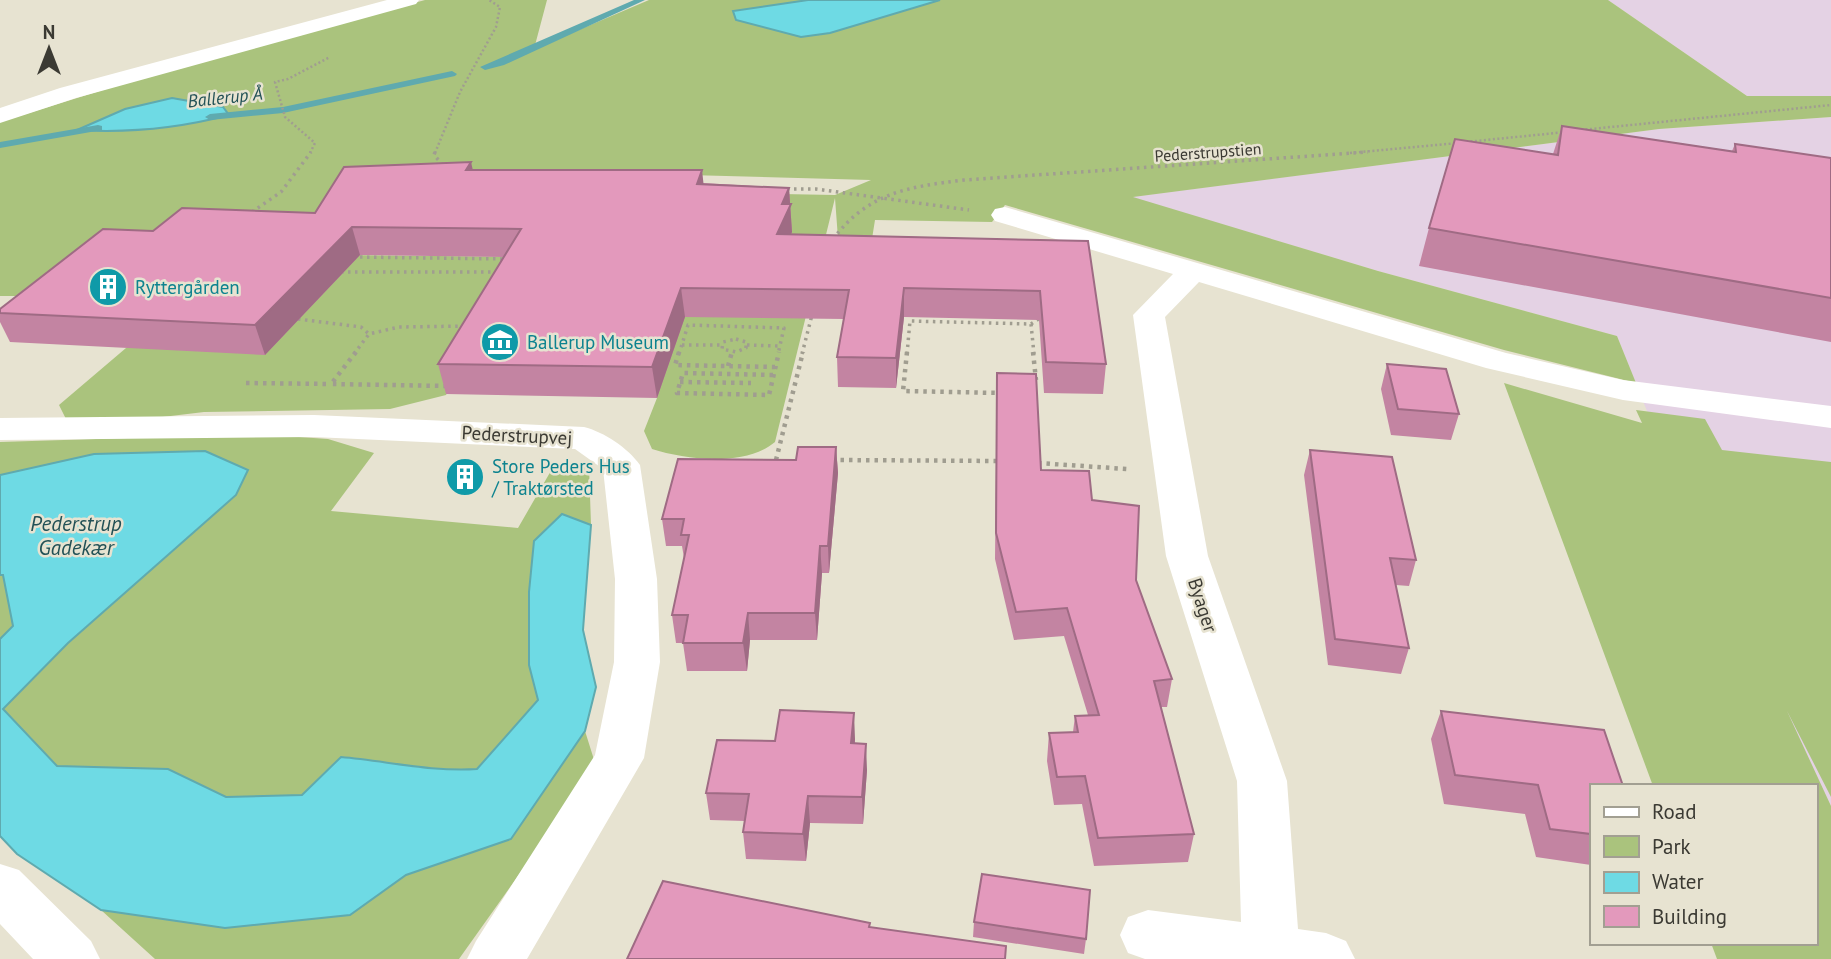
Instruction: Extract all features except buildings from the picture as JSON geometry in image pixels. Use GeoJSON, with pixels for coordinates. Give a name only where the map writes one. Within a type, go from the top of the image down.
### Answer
{"type":"FeatureCollection","features":[{"type":"Feature","properties":{"kind":"street"},"geometry":{"type":"LineString","coordinates":[[0,116],[68,93],[409,0]]}},
{"type":"Feature","properties":{"kind":"street"},"geometry":{"type":"LineString","coordinates":[[1004,215],[1498,361],[1623,390],[1831,417]]}},
{"type":"Feature","properties":{"kind":"street","name":"Byager"},"geometry":{"type":"LineString","coordinates":[[1191,272],[1149,314],[1187,556],[1262,781],[1270,951]]}},
{"type":"Feature","properties":{"kind":"street","name":"Pederstrupvej"},"geometry":{"type":"LineString","coordinates":[[0,429],[314,426],[584,438],[621,465],[636,579],[637,662],[619,758],[496,959]]}},
{"type":"Feature","properties":{"kind":"street"},"geometry":{"type":"LineString","coordinates":[[0,887],[71,959]]}},
{"type":"Feature","properties":{"kind":"street"},"geometry":{"type":"LineString","coordinates":[[1148,935],[1326,959]]}},
{"type":"Feature","properties":{"kind":"path"},"geometry":{"type":"LineString","coordinates":[[450,173],[434,155],[446,121],[479,55],[500,21],[499,7],[489,0]]}},
{"type":"Feature","properties":{"kind":"path"},"geometry":{"type":"LineString","coordinates":[[244,215],[269,205],[295,174],[315,143],[285,117],[281,105]]}},
{"type":"Feature","properties":{"kind":"path","name":"Pederstrupstien"},"geometry":{"type":"LineString","coordinates":[[830,243],[844,222],[877,197],[919,186],[964,180],[1293,159],[1831,105]]}},
{"type":"Feature","properties":{"kind":"path"},"geometry":{"type":"LineString","coordinates":[[783,189],[816,189],[1004,215]]}},
{"type":"Feature","properties":{"kind":"path"},"geometry":{"type":"LineString","coordinates":[[422,272],[431,257]]}},
{"type":"Feature","properties":{"kind":"path"},"geometry":{"type":"LineString","coordinates":[[343,258],[520,259]]}},
{"type":"Feature","properties":{"kind":"path"},"geometry":{"type":"LineString","coordinates":[[340,272],[513,272]]}},
{"type":"Feature","properties":{"kind":"path"},"geometry":{"type":"LineString","coordinates":[[776,460],[813,311]]}},
{"type":"Feature","properties":{"kind":"path"},"geometry":{"type":"LineString","coordinates":[[1010,394],[903,391],[910,321],[1031,324],[1050,311]]}},
{"type":"Feature","properties":{"kind":"path"},"geometry":{"type":"LineString","coordinates":[[299,319],[361,327],[369,334]]}},
{"type":"Feature","properties":{"kind":"path"},"geometry":{"type":"LineString","coordinates":[[1031,324],[1036,383]]}},
{"type":"Feature","properties":{"kind":"path"},"geometry":{"type":"LineString","coordinates":[[773,375],[683,373],[677,393],[769,395],[784,328],[688,325],[675,365],[775,367]]}},
{"type":"Feature","properties":{"kind":"path"},"geometry":{"type":"LineString","coordinates":[[331,384],[369,334],[399,327],[468,326]]}},
{"type":"Feature","properties":{"kind":"path"},"geometry":{"type":"LineString","coordinates":[[736,339],[738,326]]}},
{"type":"Feature","properties":{"kind":"path"},"geometry":{"type":"LineString","coordinates":[[682,345],[721,345],[727,340],[736,339],[743,340],[747,345]]}},
{"type":"Feature","properties":{"kind":"path"},"geometry":{"type":"LineString","coordinates":[[721,345],[724,351],[732,352],[740,351],[747,345],[779,346]]}},
{"type":"Feature","properties":{"kind":"path"},"geometry":{"type":"LineString","coordinates":[[728,366],[732,352]]}},
{"type":"Feature","properties":{"kind":"path"},"geometry":{"type":"LineString","coordinates":[[748,394],[753,375]]}},
{"type":"Feature","properties":{"kind":"path"},"geometry":{"type":"LineString","coordinates":[[680,382],[751,383]]}},
{"type":"Feature","properties":{"kind":"path"},"geometry":{"type":"LineString","coordinates":[[246,383],[447,386],[422,430]]}},
{"type":"Feature","properties":{"kind":"path"},"geometry":{"type":"LineString","coordinates":[[763,460],[789,460]]}},
{"type":"Feature","properties":{"kind":"path"},"geometry":{"type":"LineString","coordinates":[[830,460],[1006,461]]}},
{"type":"Feature","properties":{"kind":"path"},"geometry":{"type":"LineString","coordinates":[[1034,463],[1172,471]]}},
{"type":"Feature","properties":{"kind":"shaded area"},"geometry":{"type":"Polygon","coordinates":[[[1608,0],[1831,0],[1831,96],[1747,96],[1608,0]]]}},
{"type":"Feature","properties":{"kind":"shaded area"},"geometry":{"type":"Polygon","coordinates":[[[1831,117],[1831,806],[1653,426],[1617,336],[1378,271],[1131,197],[1659,129],[1831,117]]]}},
{"type":"Feature","properties":{"kind":"green space"},"geometry":{"type":"Polygon","coordinates":[[[425,0],[547,0],[534,49],[649,0],[1608,0],[1747,96],[1831,96],[1831,117],[1659,129],[1133,197],[1378,271],[1617,336],[1636,383],[1504,350],[1005,205],[992,222],[875,220],[868,264],[839,252],[835,198],[775,442],[748,455],[698,458],[652,449],[644,431],[657,398],[511,285],[446,395],[390,409],[204,412],[129,421],[66,419],[59,405],[126,348],[341,255],[529,257],[781,194],[835,195],[871,180],[501,170],[307,230],[30,296],[0,296],[0,122],[151,75],[425,0]]]}},
{"type":"Feature","properties":{"kind":"green space"},"geometry":{"type":"Polygon","coordinates":[[[1504,383],[1642,423],[1636,410],[1705,419],[1722,450],[1831,462],[1831,797],[1787,711],[1831,806],[1831,959],[1717,959],[1712,945],[1817,945],[1817,784],[1652,784],[1504,383]]]}},
{"type":"Feature","properties":{"kind":"green space"},"geometry":{"type":"Polygon","coordinates":[[[255,434],[328,439],[374,453],[331,511],[518,528],[552,469],[589,466],[591,525],[562,515],[529,592],[529,665],[538,700],[477,769],[426,768],[341,757],[302,795],[226,797],[168,769],[57,766],[3,709],[248,470],[205,451],[94,454],[0,475],[0,442],[255,434]]]}},
{"type":"Feature","properties":{"kind":"green space"},"geometry":{"type":"Polygon","coordinates":[[[0,575],[3,575],[13,626],[0,639],[0,575]]]}},
{"type":"Feature","properties":{"kind":"green space"},"geometry":{"type":"Polygon","coordinates":[[[585,731],[596,766],[459,959],[155,959],[101,910],[225,928],[350,915],[406,875],[511,839],[585,731]]]}},
{"type":"Feature","properties":{"kind":"water"},"geometry":{"type":"Polygon","coordinates":[[[808,0],[940,0],[830,33],[801,37],[736,20],[733,11],[808,0]]]}},
{"type":"Feature","properties":{"kind":"water"},"geometry":{"type":"Polygon","coordinates":[[[172,98],[223,107],[229,115],[153,128],[77,130],[125,109],[172,98]]]}},
{"type":"Feature","properties":{"kind":"water","name":"Pederstrup Gadekær"},"geometry":{"type":"Polygon","coordinates":[[[205,451],[248,470],[236,495],[68,643],[3,709],[57,766],[168,769],[226,797],[302,795],[341,757],[426,768],[477,769],[538,700],[529,665],[529,592],[534,541],[562,514],[591,525],[583,630],[596,687],[585,731],[511,839],[406,875],[350,915],[225,928],[101,910],[17,854],[0,836],[0,639],[13,626],[3,575],[0,575],[0,475],[94,454],[205,451]]]}},
{"type":"Feature","properties":{"kind":"waterway","name":"Ballerup Å"},"geometry":{"type":"LineString","coordinates":[[485,67],[501,63],[641,0]]}},
{"type":"Feature","properties":{"kind":"waterway","name":"Ballerup Å"},"geometry":{"type":"LineString","coordinates":[[210,117],[283,110],[452,74]]}},
{"type":"Feature","properties":{"kind":"waterway","name":"Ballerup Å"},"geometry":{"type":"LineString","coordinates":[[0,145],[98,128]]}},
{"type":"Feature","properties":{"kind":"place","name":"Ryttergården"},"geometry":{"type":"Point","coordinates":[108,287]}},
{"type":"Feature","properties":{"kind":"place","name":"Ballerup Museum"},"geometry":{"type":"Point","coordinates":[500,342]}},
{"type":"Feature","properties":{"kind":"place","name":"Store Peders Hus / Traktørsted"},"geometry":{"type":"Point","coordinates":[465,477]}}]}
